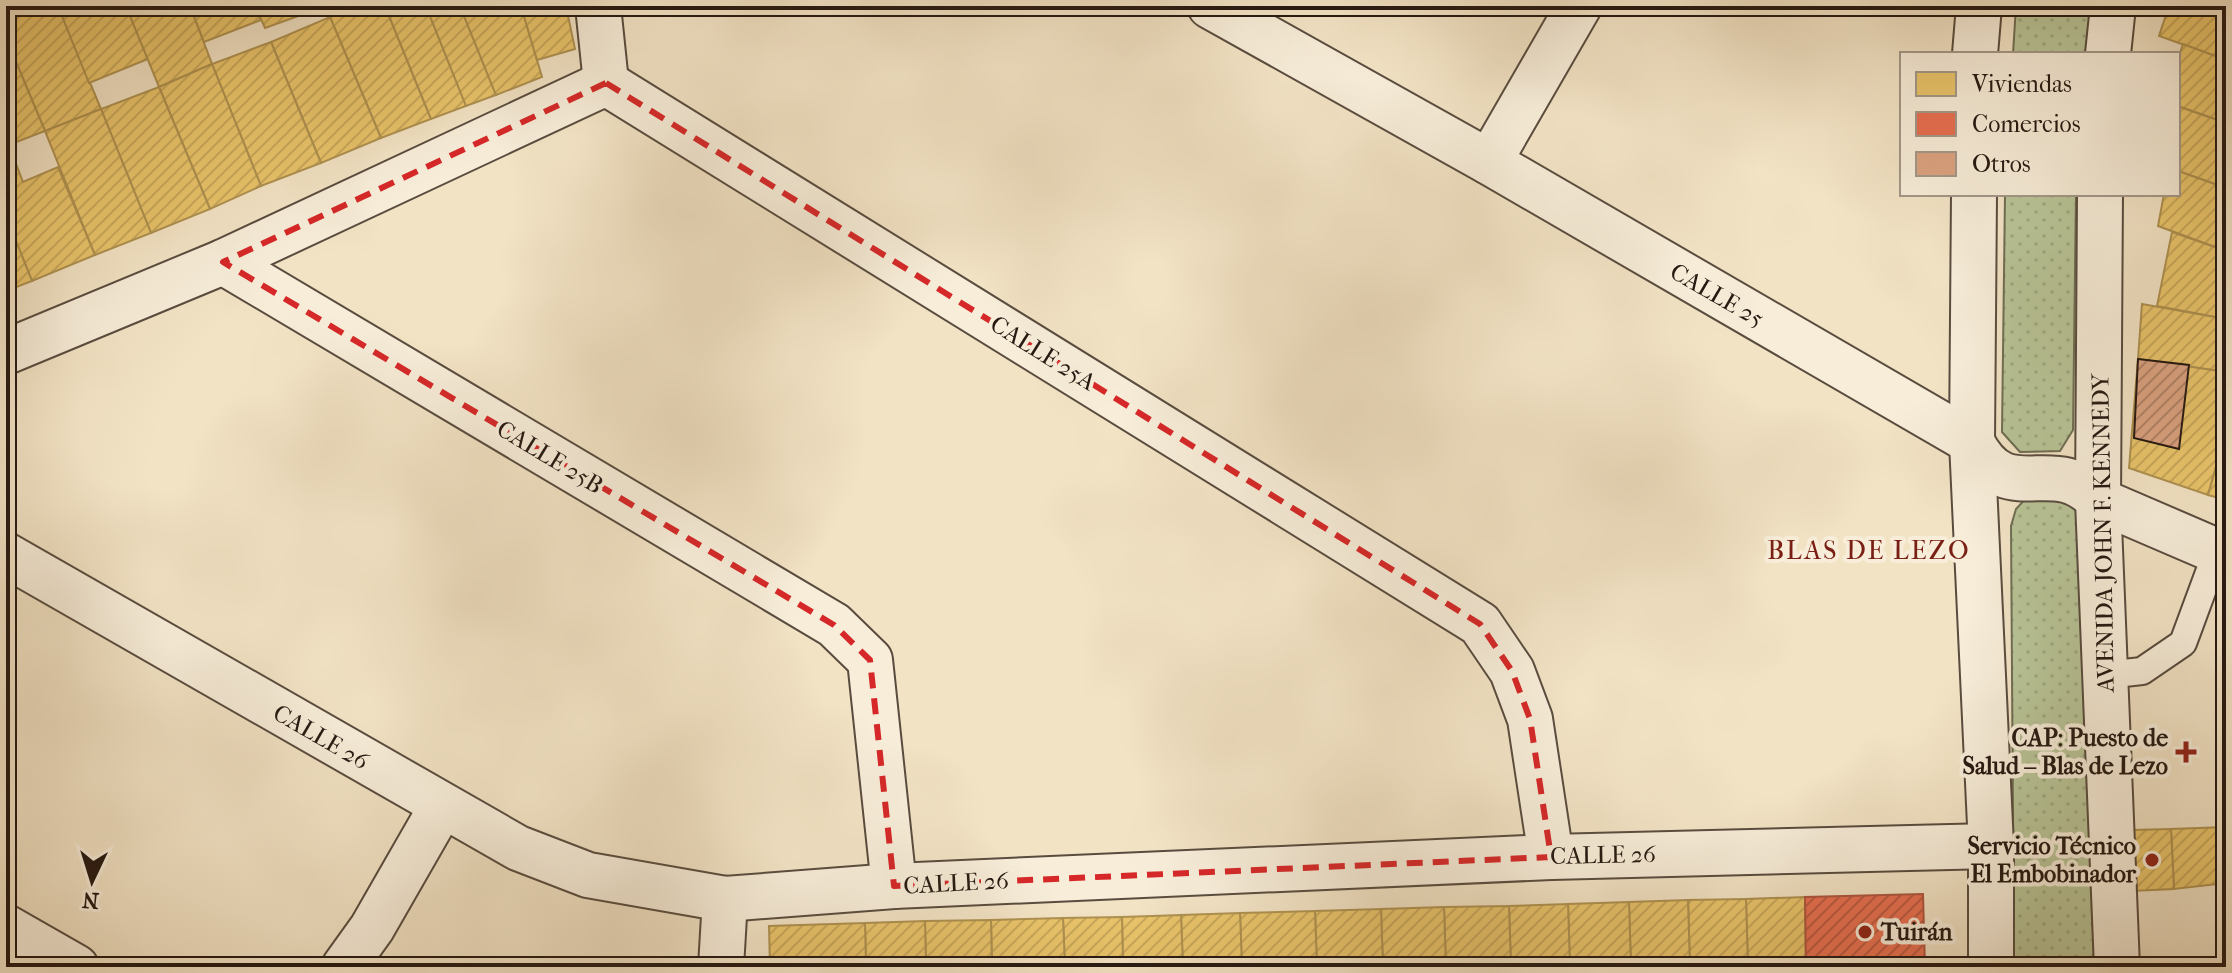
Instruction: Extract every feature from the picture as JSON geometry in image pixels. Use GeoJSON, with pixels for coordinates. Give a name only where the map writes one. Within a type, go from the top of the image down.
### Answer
{"type":"FeatureCollection","features":[{"type":"Feature","properties":{"kind":"street"},"geometry":{"type":"LineString","coordinates":[[6,352],[223,262],[606,83],[598,6]]}},
{"type":"Feature","properties":{"kind":"street","name":"CALLE 25"},"geometry":{"type":"LineString","coordinates":[[1210,6],[1489,162],[1972,442],[1992,472],[2006,478],[2081,489],[2222,553]]}},
{"type":"Feature","properties":{"kind":"street"},"geometry":{"type":"LineString","coordinates":[[1489,162],[1579,6]]}},
{"type":"Feature","properties":{"kind":"street"},"geometry":{"type":"LineString","coordinates":[[1975,52],[1979,6]]}},
{"type":"Feature","properties":{"kind":"street"},"geometry":{"type":"LineString","coordinates":[[2108,52],[2113,6]]}},
{"type":"Feature","properties":{"kind":"street","name":"CALLE 25A"},"geometry":{"type":"LineString","coordinates":[[606,83],[1480,624],[1512,671],[1530,719],[1551,857]]}},
{"type":"Feature","properties":{"kind":"street"},"geometry":{"type":"LineString","coordinates":[[1974,196],[1972,442],[1991,846],[1991,967]]}},
{"type":"Feature","properties":{"kind":"street","name":"AVENIDA JOHN F. KENNEDY"},"geometry":{"type":"LineString","coordinates":[[2100,196],[2081,489],[2106,675],[2117,967]]}},
{"type":"Feature","properties":{"kind":"street","name":"CALLE 25B"},"geometry":{"type":"LineString","coordinates":[[223,262],[834,625],[870,660],[894,886]]}},
{"type":"Feature","properties":{"kind":"street","name":"CALLE 26"},"geometry":{"type":"LineString","coordinates":[[6,555],[518,848],[588,875],[725,899],[894,886],[1551,857],[1991,846]]}},
{"type":"Feature","properties":{"kind":"street"},"geometry":{"type":"LineString","coordinates":[[344,967],[372,928],[442,806]]}},
{"type":"Feature","properties":{"kind":"street"},"geometry":{"type":"LineString","coordinates":[[721,967],[725,899]]}},
{"type":"Feature","properties":{"kind":"street"},"geometry":{"type":"LineString","coordinates":[[6,927],[76,967]]}},
{"type":"Feature","properties":{"kind":"lane"},"geometry":{"type":"LineString","coordinates":[[2106,675],[2142,671],[2183,643],[2222,553]]}},
{"type":"Feature","properties":{"kind":"highlighted area"},"geometry":{"type":"Polygon","coordinates":[[[606,83],[1480,624],[1512,671],[1530,719],[1551,857],[894,886],[870,660],[834,625],[223,262],[606,83]]]}},
{"type":"Feature","properties":{"kind":"green space"},"geometry":{"type":"Polygon","coordinates":[[[2016,6],[2090,6],[2087,52],[2013,52],[2016,6]]]}},
{"type":"Feature","properties":{"kind":"green space"},"geometry":{"type":"Polygon","coordinates":[[[2005,196],[2076,196],[2073,430],[2060,451],[2020,452],[2002,432],[2005,196]]]}},
{"type":"Feature","properties":{"kind":"green space"},"geometry":{"type":"Polygon","coordinates":[[[2028,496],[2067,499],[2080,511],[2094,967],[2014,967],[2011,526],[2016,509],[2028,496]]]}},
{"type":"Feature","properties":{"kind":"building: Viviendas"},"geometry":{"type":"Polygon","coordinates":[[[6,6],[58,6],[101,109],[45,131],[6,38],[6,6]]]}},
{"type":"Feature","properties":{"kind":"building: Viviendas"},"geometry":{"type":"Polygon","coordinates":[[[72,6],[126,6],[148,59],[89,83],[60,11],[72,6]]]}},
{"type":"Feature","properties":{"kind":"building: Viviendas"},"geometry":{"type":"Polygon","coordinates":[[[126,6],[190,6],[212,64],[159,87],[126,6]]]}},
{"type":"Feature","properties":{"kind":"building: Viviendas"},"geometry":{"type":"Polygon","coordinates":[[[190,6],[255,6],[261,20],[204,42],[190,6]]]}},
{"type":"Feature","properties":{"kind":"building: Viviendas"},"geometry":{"type":"Polygon","coordinates":[[[255,6],[326,6],[265,28],[255,6]]]}},
{"type":"Feature","properties":{"kind":"building: Viviendas"},"geometry":{"type":"Polygon","coordinates":[[[326,6],[361,6],[330,17],[326,6]]]}},
{"type":"Feature","properties":{"kind":"building: Viviendas"},"geometry":{"type":"Polygon","coordinates":[[[361,6],[385,6],[431,119],[381,138],[330,17],[361,6]]]}},
{"type":"Feature","properties":{"kind":"building: Viviendas"},"geometry":{"type":"Polygon","coordinates":[[[385,6],[426,6],[466,106],[431,119],[385,6]]]}},
{"type":"Feature","properties":{"kind":"building: Viviendas"},"geometry":{"type":"Polygon","coordinates":[[[426,6],[460,6],[496,95],[466,106],[426,6]]]}},
{"type":"Feature","properties":{"kind":"building: Viviendas"},"geometry":{"type":"Polygon","coordinates":[[[460,6],[521,6],[542,77],[496,95],[460,6]]]}},
{"type":"Feature","properties":{"kind":"building: Viviendas"},"geometry":{"type":"Polygon","coordinates":[[[521,6],[566,6],[575,49],[537,60],[521,6]]]}},
{"type":"Feature","properties":{"kind":"building: Viviendas"},"geometry":{"type":"Polygon","coordinates":[[[2169,6],[2226,6],[2226,60],[2159,36],[2169,6]]]}},
{"type":"Feature","properties":{"kind":"building: Viviendas"},"geometry":{"type":"Polygon","coordinates":[[[330,17],[381,138],[321,163],[271,42],[330,17]]]}},
{"type":"Feature","properties":{"kind":"building: Viviendas"},"geometry":{"type":"Polygon","coordinates":[[[6,38],[45,131],[6,146],[6,38]]]}},
{"type":"Feature","properties":{"kind":"building: Viviendas"},"geometry":{"type":"Polygon","coordinates":[[[271,42],[321,163],[261,186],[212,64],[271,42]]]}},
{"type":"Feature","properties":{"kind":"building: Viviendas"},"geometry":{"type":"Polygon","coordinates":[[[2183,44],[2226,60],[2226,123],[2180,107],[2180,53],[2183,44]]]}},
{"type":"Feature","properties":{"kind":"building: Viviendas"},"geometry":{"type":"Polygon","coordinates":[[[212,64],[261,186],[210,209],[159,87],[212,64]]]}},
{"type":"Feature","properties":{"kind":"building: Viviendas"},"geometry":{"type":"Polygon","coordinates":[[[159,87],[210,209],[151,233],[101,109],[159,87]]]}},
{"type":"Feature","properties":{"kind":"building: Viviendas"},"geometry":{"type":"Polygon","coordinates":[[[2180,107],[2226,123],[2226,188],[2180,172],[2180,107]]]}},
{"type":"Feature","properties":{"kind":"building: Viviendas"},"geometry":{"type":"Polygon","coordinates":[[[101,109],[151,233],[95,255],[45,131],[101,109]]]}},
{"type":"Feature","properties":{"kind":"building: Viviendas"},"geometry":{"type":"Polygon","coordinates":[[[9,145],[23,182],[58,167],[95,255],[32,281],[6,216],[9,145]]]}},
{"type":"Feature","properties":{"kind":"building: Viviendas"},"geometry":{"type":"Polygon","coordinates":[[[2180,172],[2226,188],[2226,251],[2158,226],[2164,196],[2180,196],[2180,172]]]}},
{"type":"Feature","properties":{"kind":"building: Viviendas"},"geometry":{"type":"Polygon","coordinates":[[[6,216],[32,281],[6,291],[6,216]]]}},
{"type":"Feature","properties":{"kind":"building: Viviendas"},"geometry":{"type":"Polygon","coordinates":[[[2172,232],[2226,251],[2226,319],[2157,306],[2172,232]]]}},
{"type":"Feature","properties":{"kind":"building: Viviendas"},"geometry":{"type":"Polygon","coordinates":[[[2142,304],[2226,319],[2226,372],[2138,359],[2142,304]]]}},
{"type":"Feature","properties":{"kind":"building: Viviendas"},"geometry":{"type":"Polygon","coordinates":[[[2138,359],[2226,372],[2226,432],[2208,495],[2129,468],[2138,359]]]}},
{"type":"Feature","properties":{"kind":"building: Viviendas"},"geometry":{"type":"Polygon","coordinates":[[[2226,432],[2226,500],[2208,495],[2226,432]]]}},
{"type":"Feature","properties":{"kind":"building: Viviendas"},"geometry":{"type":"Polygon","coordinates":[[[2226,827],[2226,883],[2174,889],[2171,829],[2226,827]]]}},
{"type":"Feature","properties":{"kind":"building: Viviendas","name":"Servicio Técnico El Embobinador"},"geometry":{"type":"Polygon","coordinates":[[[2171,829],[2174,889],[2132,891],[2131,830],[2171,829]]]}},
{"type":"Feature","properties":{"kind":"building: Viviendas"},"geometry":{"type":"Polygon","coordinates":[[[1805,897],[1806,967],[1748,967],[1746,899],[1805,897]]]}},
{"type":"Feature","properties":{"kind":"building: Viviendas"},"geometry":{"type":"Polygon","coordinates":[[[1746,899],[1748,967],[1690,967],[1688,900],[1746,899]]]}},
{"type":"Feature","properties":{"kind":"building: Viviendas"},"geometry":{"type":"Polygon","coordinates":[[[1688,900],[1690,967],[1631,967],[1629,902],[1688,900]]]}},
{"type":"Feature","properties":{"kind":"building: Viviendas"},"geometry":{"type":"Polygon","coordinates":[[[1629,902],[1631,967],[1570,967],[1568,904],[1629,902]]]}},
{"type":"Feature","properties":{"kind":"building: Viviendas"},"geometry":{"type":"Polygon","coordinates":[[[1568,904],[1570,967],[1511,967],[1509,906],[1568,904]]]}},
{"type":"Feature","properties":{"kind":"building: Viviendas"},"geometry":{"type":"Polygon","coordinates":[[[1509,906],[1511,967],[1446,967],[1444,907],[1509,906]]]}},
{"type":"Feature","properties":{"kind":"building: Viviendas"},"geometry":{"type":"Polygon","coordinates":[[[1444,907],[1446,967],[1383,967],[1381,909],[1444,907]]]}},
{"type":"Feature","properties":{"kind":"building: Viviendas"},"geometry":{"type":"Polygon","coordinates":[[[1381,909],[1383,967],[1317,967],[1315,911],[1381,909]]]}},
{"type":"Feature","properties":{"kind":"building: Viviendas"},"geometry":{"type":"Polygon","coordinates":[[[1315,911],[1317,967],[1242,967],[1240,913],[1315,911]]]}},
{"type":"Feature","properties":{"kind":"building: Viviendas"},"geometry":{"type":"Polygon","coordinates":[[[1240,913],[1242,967],[1183,967],[1181,915],[1240,913]]]}},
{"type":"Feature","properties":{"kind":"building: Viviendas"},"geometry":{"type":"Polygon","coordinates":[[[1181,915],[1183,967],[1123,967],[1122,917],[1181,915]]]}},
{"type":"Feature","properties":{"kind":"building: Viviendas"},"geometry":{"type":"Polygon","coordinates":[[[1122,917],[1123,967],[1065,967],[1063,918],[1122,917]]]}},
{"type":"Feature","properties":{"kind":"building: Viviendas"},"geometry":{"type":"Polygon","coordinates":[[[1063,918],[1065,967],[992,967],[991,920],[1063,918]]]}},
{"type":"Feature","properties":{"kind":"building: Viviendas"},"geometry":{"type":"Polygon","coordinates":[[[991,920],[992,967],[926,967],[925,921],[991,920]]]}},
{"type":"Feature","properties":{"kind":"building: Viviendas"},"geometry":{"type":"Polygon","coordinates":[[[925,921],[926,967],[866,967],[865,923],[925,921]]]}},
{"type":"Feature","properties":{"kind":"building: Viviendas"},"geometry":{"type":"Polygon","coordinates":[[[865,923],[866,967],[770,967],[769,926],[865,923]]]}},
{"type":"Feature","properties":{"kind":"building: Comercios","name":"Tuirán"},"geometry":{"type":"Polygon","coordinates":[[[1923,894],[1925,967],[1806,967],[1805,897],[1923,894]]]}},
{"type":"Feature","properties":{"kind":"building: Otros"},"geometry":{"type":"Polygon","coordinates":[[[2138,359],[2189,365],[2179,449],[2134,438],[2138,359]]]}},
{"type":"Feature","properties":{"kind":"place","name":"CAP: Puesto de Salud ‒ Blas de Lezo"},"geometry":{"type":"Point","coordinates":[2186,752]}},
{"type":"Feature","properties":{"kind":"place","name":"Servicio Técnico El Embobinador"},"geometry":{"type":"Point","coordinates":[2152,860]}},
{"type":"Feature","properties":{"kind":"place","name":"Tuirán"},"geometry":{"type":"Point","coordinates":[1865,932]}},
{"type":"Feature","properties":{"kind":"district","name":"BLAS DE LEZO"},"geometry":{"type":"Point","coordinates":[1869,550]}}]}
